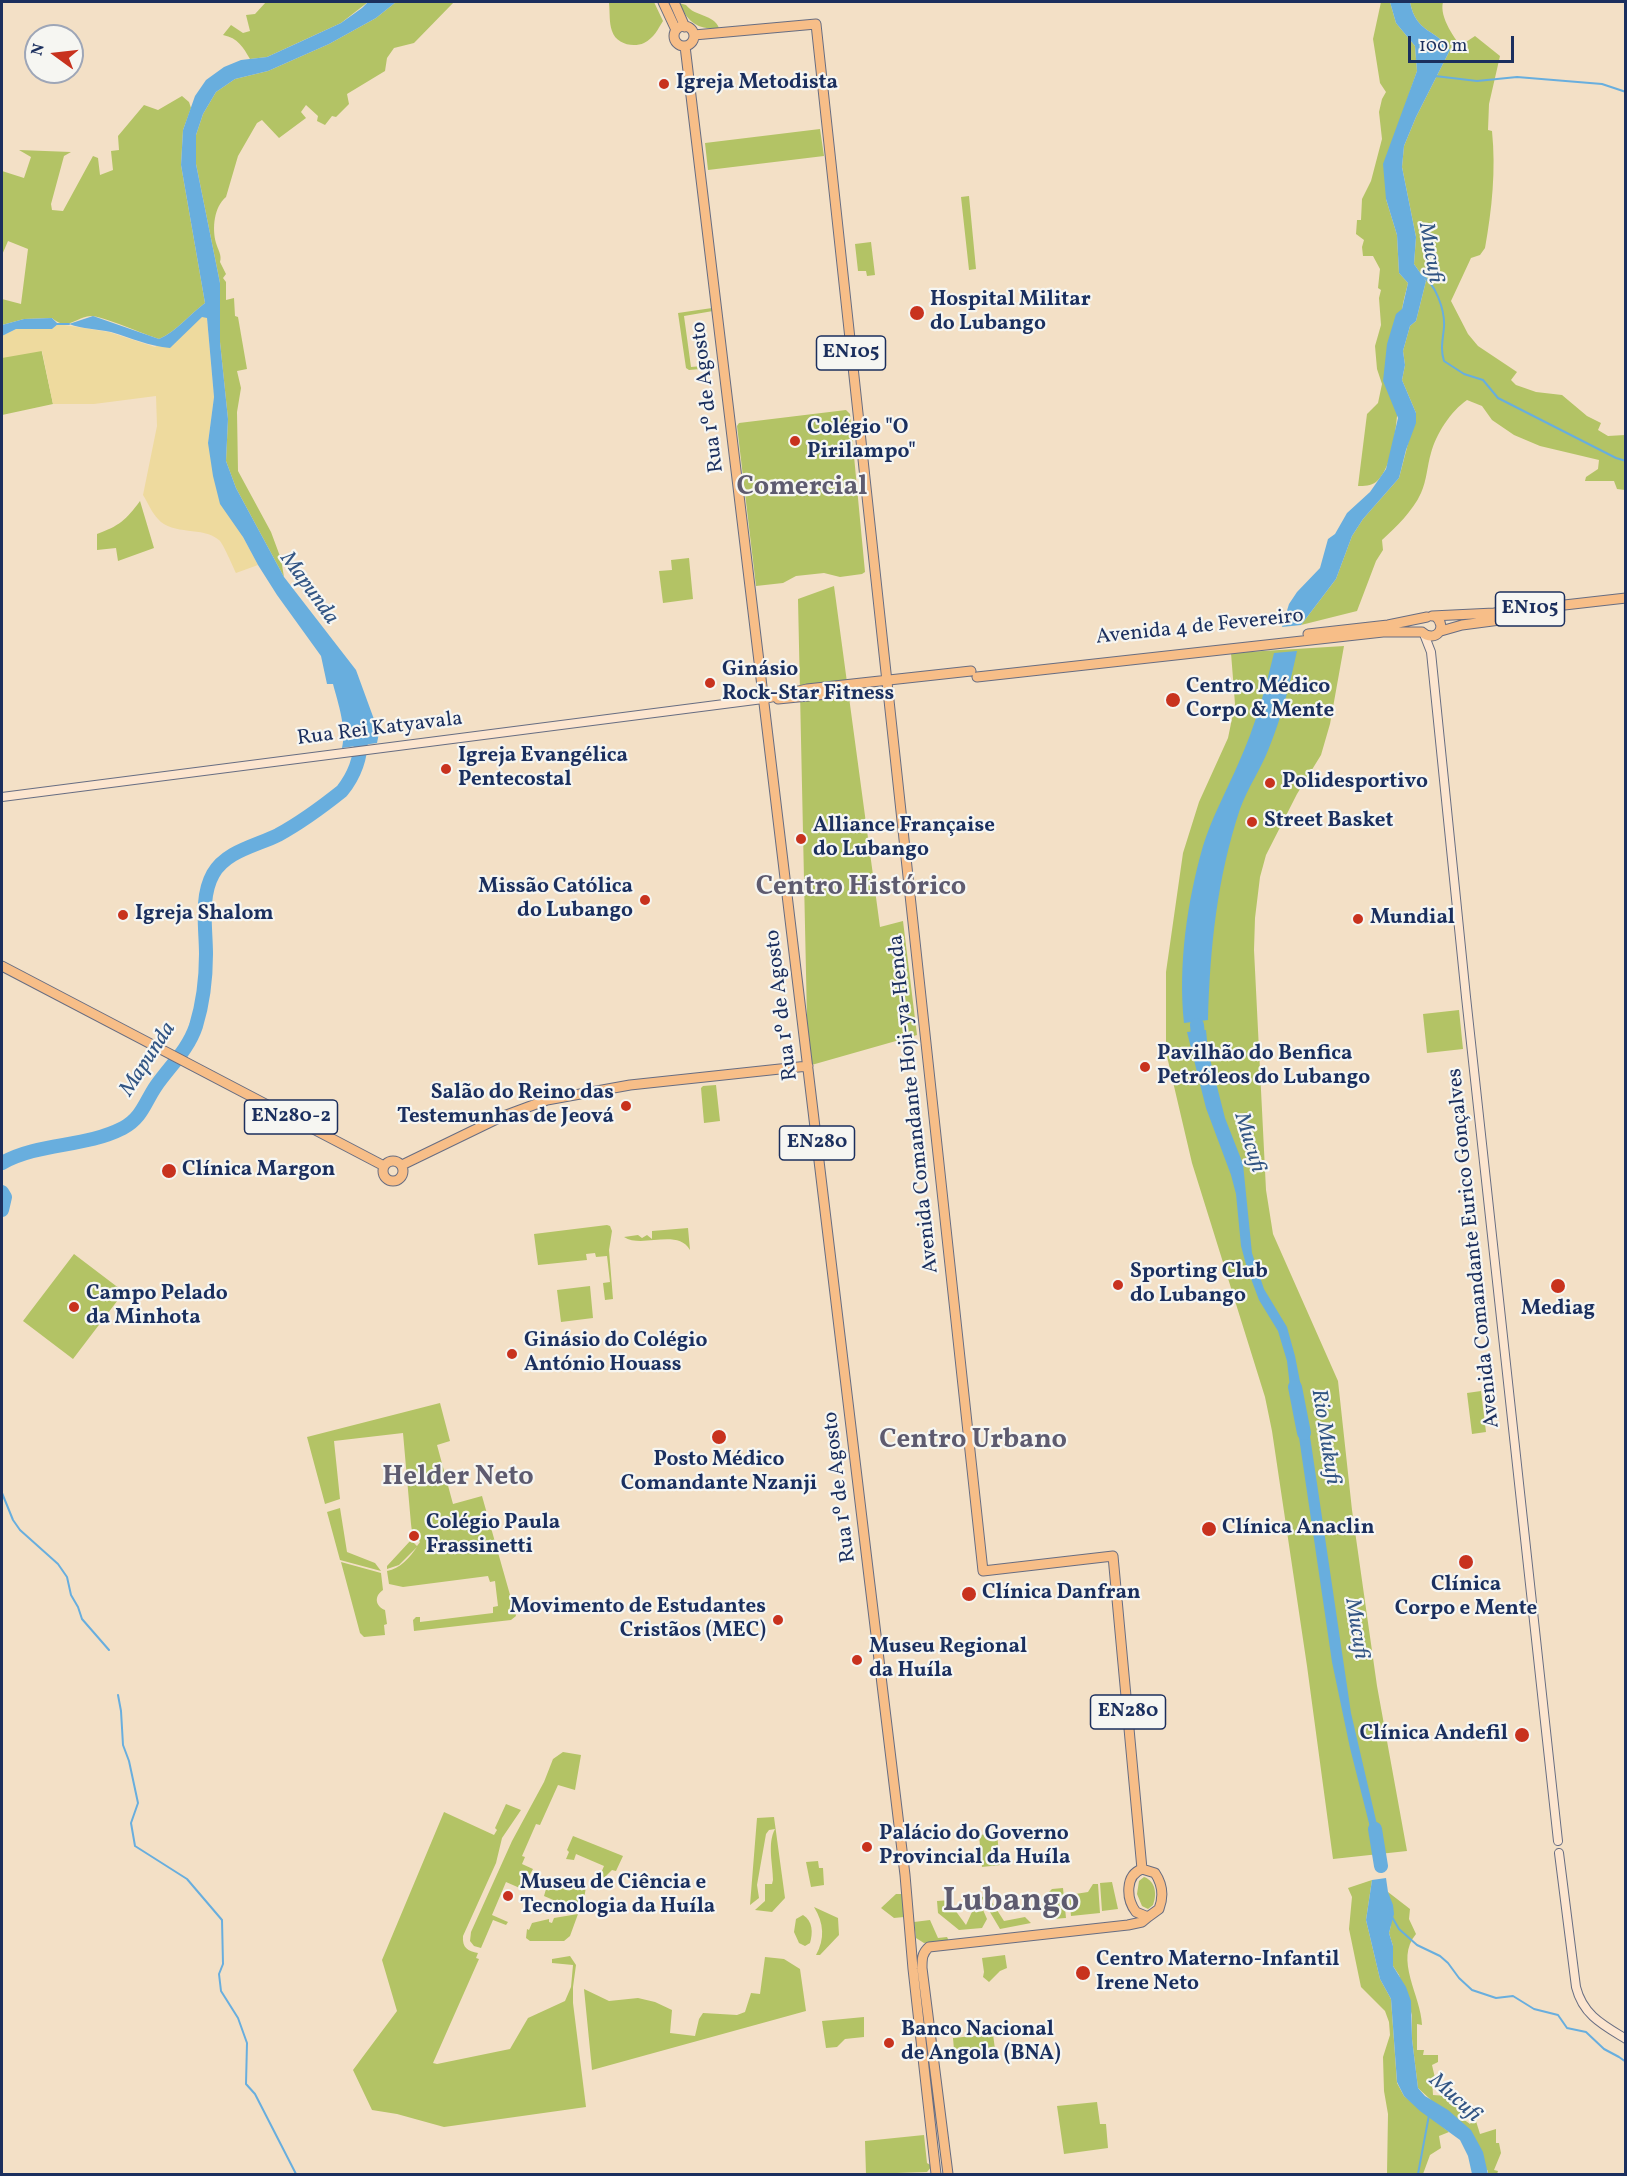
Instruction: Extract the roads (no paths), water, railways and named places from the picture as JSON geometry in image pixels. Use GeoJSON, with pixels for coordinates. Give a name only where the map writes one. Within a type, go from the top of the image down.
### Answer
{"type":"FeatureCollection","features":[{"type":"Feature","properties":{"kind":"main road"},"geometry":{"type":"LineString","coordinates":[[663,2],[680,28]]}},
{"type":"Feature","properties":{"kind":"main road"},"geometry":{"type":"LineString","coordinates":[[674,2],[680,28],[675,40],[679,45],[685,46],[693,41],[694,35],[691,29],[680,28]]}},
{"type":"Feature","properties":{"kind":"main road","name":"Avenida Comandante Hoji-ya-Henda"},"geometry":{"type":"LineString","coordinates":[[694,35],[816,24],[983,1571],[1113,1556],[1143,1869]]}},
{"type":"Feature","properties":{"kind":"main road","name":"Rua 1º de Agosto"},"geometry":{"type":"LineString","coordinates":[[685,46],[906,1888],[910,1949],[936,2175]]}},
{"type":"Feature","properties":{"kind":"main road","name":"Avenida 4 de Fevereiro"},"geometry":{"type":"LineString","coordinates":[[1303,638],[1431,616],[1514,611],[1626,598]]}},
{"type":"Feature","properties":{"kind":"main road","name":"Avenida 4 de Fevereiro"},"geometry":{"type":"LineString","coordinates":[[764,699],[807,689],[887,684],[1303,638],[1383,632],[1423,633],[1430,637],[1462,625],[1626,604]]}},
{"type":"Feature","properties":{"kind":"main road"},"geometry":{"type":"LineString","coordinates":[[1423,633],[1422,621],[1431,616],[1441,624],[1440,632]]}},
{"type":"Feature","properties":{"kind":"main road","name":"Avenida Comandante Eurico Gonçalves"},"geometry":{"type":"LineString","coordinates":[[1431,652],[1440,632]]}},
{"type":"Feature","properties":{"kind":"main road","name":"Avenida Comandante Eurico Gonçalves"},"geometry":{"type":"LineString","coordinates":[[1423,633],[1431,652],[1466,997],[1558,1841]]}},
{"type":"Feature","properties":{"kind":"main road","name":"Rua Rei Katyavala"},"geometry":{"type":"LineString","coordinates":[[2,797],[764,699]]}},
{"type":"Feature","properties":{"kind":"main road","name":"EN280-2"},"geometry":{"type":"LineString","coordinates":[[2,966],[384,1166]]}},
{"type":"Feature","properties":{"kind":"main road"},"geometry":{"type":"LineString","coordinates":[[402,1165],[501,1117],[547,1100],[599,1089],[808,1066]]}},
{"type":"Feature","properties":{"kind":"main road"},"geometry":{"type":"LineString","coordinates":[[393,1160],[402,1165],[403,1175],[399,1180],[392,1181],[384,1176],[384,1166],[393,1160]]}},
{"type":"Feature","properties":{"kind":"main road"},"geometry":{"type":"LineString","coordinates":[[1559,1852],[1577,1994],[1595,2021],[1626,2039]]}},
{"type":"Feature","properties":{"kind":"main road"},"geometry":{"type":"LineString","coordinates":[[948,2175],[922,1968],[923,1956],[929,1947],[1142,1922],[1159,1909],[1162,1891],[1155,1873],[1143,1869],[1131,1877],[1131,1905],[1136,1912],[1148,1917]]}},
{"type":"Feature","properties":{"kind":"water"},"geometry":{"type":"Polygon","coordinates":[[[368,2],[396,2],[376,18],[329,44],[268,71],[235,79],[216,92],[203,114],[196,135],[196,164],[220,283],[220,342],[228,419],[226,461],[236,488],[284,577],[356,670],[379,733],[377,743],[342,748],[343,724],[333,684],[327,684],[321,656],[277,595],[243,537],[220,504],[208,443],[214,397],[207,318],[202,317],[170,348],[147,344],[111,332],[69,324],[93,316],[159,339],[205,303],[181,165],[183,130],[195,96],[206,80],[224,67],[241,60],[267,57],[341,23],[368,2]]]}},
{"type":"Feature","properties":{"kind":"water"},"geometry":{"type":"Polygon","coordinates":[[[1390,2],[1410,2],[1422,26],[1445,43],[1450,50],[1404,146],[1402,167],[1416,237],[1414,264],[1426,281],[1416,321],[1410,326],[1403,351],[1405,365],[1402,380],[1416,413],[1416,423],[1399,478],[1363,519],[1352,536],[1336,579],[1301,625],[1282,627],[1289,604],[1320,568],[1328,539],[1335,534],[1347,513],[1370,492],[1386,469],[1398,418],[1383,381],[1387,344],[1396,314],[1402,309],[1408,283],[1399,273],[1397,235],[1386,199],[1383,164],[1417,71],[1415,46],[1396,23],[1390,2]]]}},
{"type":"Feature","properties":{"kind":"water"},"geometry":{"type":"Polygon","coordinates":[[[52,318],[58,324],[52,329],[16,329],[2,336],[2,325],[24,319],[52,318]]]}},
{"type":"Feature","properties":{"kind":"water"},"geometry":{"type":"Polygon","coordinates":[[[1297,651],[1278,724],[1266,756],[1240,809],[1232,835],[1216,913],[1208,1020],[1184,1023],[1182,979],[1185,934],[1192,889],[1203,846],[1250,735],[1274,653],[1297,651]]]}},
{"type":"Feature","properties":{"kind":"water"},"geometry":{"type":"Polygon","coordinates":[[[1206,1030],[1208,1051],[1225,1118],[1243,1164],[1252,1253],[1264,1289],[1287,1327],[1304,1402],[1292,1404],[1287,1361],[1278,1331],[1259,1300],[1241,1246],[1236,1194],[1206,1108],[1187,1032],[1206,1030]]]}},
{"type":"Feature","properties":{"kind":"water"},"geometry":{"type":"Polygon","coordinates":[[[1307,1416],[1351,1713],[1382,1846],[1375,1847],[1350,1748],[1332,1662],[1296,1417],[1307,1416]]]}},
{"type":"Feature","properties":{"kind":"water"},"geometry":{"type":"Polygon","coordinates":[[[1386,1878],[1394,1914],[1389,1933],[1393,1946],[1393,1966],[1406,1987],[1411,2001],[1412,2039],[1418,2088],[1425,2096],[1448,2110],[1471,2130],[1483,2152],[1488,2174],[1472,2174],[1468,2156],[1460,2140],[1420,2111],[1404,2096],[1397,2082],[1391,1999],[1380,1979],[1366,1920],[1372,1880],[1386,1878]]]}},
{"type":"Feature","properties":{"kind":"waterway"},"geometry":{"type":"LineString","coordinates":[[1435,76],[1477,81],[1517,77],[1602,84],[1626,92]]}},
{"type":"Feature","properties":{"kind":"waterway"},"geometry":{"type":"LineString","coordinates":[[1421,275],[1431,284],[1441,306],[1444,320],[1442,348],[1444,361],[1464,374],[1483,380],[1498,398],[1626,461]]}},
{"type":"Feature","properties":{"kind":"waterway"},"geometry":{"type":"LineString","coordinates":[[57,324],[69,324]]}},
{"type":"Feature","properties":{"kind":"waterway","name":"Mapunda"},"geometry":{"type":"LineString","coordinates":[[2,1163],[31,1151],[108,1134],[123,1128],[139,1115],[156,1086],[184,1050],[196,1026],[205,972],[206,893],[213,874],[233,854],[278,835],[342,791],[356,766],[361,738]]}},
{"type":"Feature","properties":{"kind":"waterway","name":"Rio Mukufi"},"geometry":{"type":"LineString","coordinates":[[1197,1025],[1199,1048]]}},
{"type":"Feature","properties":{"kind":"waterway","name":"Mapunda"},"geometry":{"type":"LineString","coordinates":[[2,1192],[5,1197],[2,1210]]}},
{"type":"Feature","properties":{"kind":"waterway","name":"Rio Mukufi"},"geometry":{"type":"LineString","coordinates":[[1295,1387],[1304,1433]]}},
{"type":"Feature","properties":{"kind":"waterway"},"geometry":{"type":"LineString","coordinates":[[2,1493],[13,1520],[20,1530],[58,1564],[67,1577],[71,1595],[82,1619],[109,1650]]}},
{"type":"Feature","properties":{"kind":"waterway"},"geometry":{"type":"LineString","coordinates":[[118,1695],[123,1745],[129,1761],[138,1803],[131,1823],[135,1846],[187,1879],[222,1920],[223,1964],[219,1974],[221,1991],[238,2018],[247,2043],[246,2084],[255,2094],[296,2174]]}},
{"type":"Feature","properties":{"kind":"waterway","name":"Mucufi"},"geometry":{"type":"LineString","coordinates":[[1375,1829],[1381,1866]]}},
{"type":"Feature","properties":{"kind":"waterway"},"geometry":{"type":"LineString","coordinates":[[1392,1917],[1399,1929],[1417,1945],[1440,1956],[1472,1990],[1496,1998],[1513,1996],[1534,2009],[1558,2015],[1567,2028],[1586,2032],[1604,2049],[1626,2062]]}},
{"type":"Feature","properties":{"kind":"waterway"},"geometry":{"type":"LineString","coordinates":[[1418,2174],[1429,2115]]}},
{"type":"Feature","properties":{"kind":"place","name":"Igreja Metodista"},"geometry":{"type":"Point","coordinates":[664,84]}},
{"type":"Feature","properties":{"kind":"place","name":"Hospital Militar do Lubango"},"geometry":{"type":"Point","coordinates":[917,313]}},
{"type":"Feature","properties":{"kind":"place","name":"Colégio \"O Pirilampo\""},"geometry":{"type":"Point","coordinates":[795,441]}},
{"type":"Feature","properties":{"kind":"place","name":"Ginásio Rock-Star Fitness"},"geometry":{"type":"Point","coordinates":[710,683]}},
{"type":"Feature","properties":{"kind":"place","name":"Centro Médico Corpo & Mente"},"geometry":{"type":"Point","coordinates":[1173,700]}},
{"type":"Feature","properties":{"kind":"place","name":"Igreja Evangélica Pentecostal"},"geometry":{"type":"Point","coordinates":[446,769]}},
{"type":"Feature","properties":{"kind":"place","name":"Polidesportivo"},"geometry":{"type":"Point","coordinates":[1270,783]}},
{"type":"Feature","properties":{"kind":"place","name":"Street Basket"},"geometry":{"type":"Point","coordinates":[1252,822]}},
{"type":"Feature","properties":{"kind":"place","name":"Alliance Française do Lubango"},"geometry":{"type":"Point","coordinates":[801,839]}},
{"type":"Feature","properties":{"kind":"place","name":"Missão Católica do Lubango"},"geometry":{"type":"Point","coordinates":[645,900]}},
{"type":"Feature","properties":{"kind":"place","name":"Igreja Shalom"},"geometry":{"type":"Point","coordinates":[123,915]}},
{"type":"Feature","properties":{"kind":"place","name":"Mundial"},"geometry":{"type":"Point","coordinates":[1358,919]}},
{"type":"Feature","properties":{"kind":"place","name":"Pavilhão do Benfica Petróleos do Lubango"},"geometry":{"type":"Point","coordinates":[1145,1067]}},
{"type":"Feature","properties":{"kind":"place","name":"Salão do Reino das Testemunhas de Jeová"},"geometry":{"type":"Point","coordinates":[626,1106]}},
{"type":"Feature","properties":{"kind":"place","name":"Clínica Margon"},"geometry":{"type":"Point","coordinates":[169,1171]}},
{"type":"Feature","properties":{"kind":"place","name":"Sporting Club do Lubango"},"geometry":{"type":"Point","coordinates":[1118,1285]}},
{"type":"Feature","properties":{"kind":"place","name":"Mediag"},"geometry":{"type":"Point","coordinates":[1558,1286]}},
{"type":"Feature","properties":{"kind":"place","name":"Campo Pelado da Minhota"},"geometry":{"type":"Point","coordinates":[74,1307]}},
{"type":"Feature","properties":{"kind":"place","name":"Ginásio do Colégio António Houass"},"geometry":{"type":"Point","coordinates":[512,1354]}},
{"type":"Feature","properties":{"kind":"place","name":"Posto Médico Comandante Nzanji"},"geometry":{"type":"Point","coordinates":[719,1437]}},
{"type":"Feature","properties":{"kind":"place","name":"Clínica Anaclin"},"geometry":{"type":"Point","coordinates":[1209,1529]}},
{"type":"Feature","properties":{"kind":"place","name":"Colégio Paula Frassinetti"},"geometry":{"type":"Point","coordinates":[414,1536]}},
{"type":"Feature","properties":{"kind":"place","name":"Clínica Corpo e Mente"},"geometry":{"type":"Point","coordinates":[1466,1562]}},
{"type":"Feature","properties":{"kind":"place","name":"Clínica Danfran"},"geometry":{"type":"Point","coordinates":[969,1594]}},
{"type":"Feature","properties":{"kind":"place","name":"Movimento de Estudantes Cristãos (MEC)"},"geometry":{"type":"Point","coordinates":[778,1620]}},
{"type":"Feature","properties":{"kind":"place","name":"Museu Regional da Huíla"},"geometry":{"type":"Point","coordinates":[857,1660]}},
{"type":"Feature","properties":{"kind":"place","name":"Clínica Andefil"},"geometry":{"type":"Point","coordinates":[1522,1735]}},
{"type":"Feature","properties":{"kind":"place","name":"Palácio do Governo Provincial da Huíla"},"geometry":{"type":"Point","coordinates":[867,1847]}},
{"type":"Feature","properties":{"kind":"place","name":"Museu de Ciência e Tecnologia da Huíla"},"geometry":{"type":"Point","coordinates":[508,1896]}},
{"type":"Feature","properties":{"kind":"place","name":"Centro Materno-Infantil Irene Neto"},"geometry":{"type":"Point","coordinates":[1083,1973]}},
{"type":"Feature","properties":{"kind":"place","name":"Banco Nacional de Angola (BNA)"},"geometry":{"type":"Point","coordinates":[889,2043]}},
{"type":"Feature","properties":{"kind":"district","name":"Comercial"},"geometry":{"type":"Point","coordinates":[802,489]}},
{"type":"Feature","properties":{"kind":"district","name":"Centro Histórico"},"geometry":{"type":"Point","coordinates":[861,889]}},
{"type":"Feature","properties":{"kind":"district","name":"Centro Urbano"},"geometry":{"type":"Point","coordinates":[973,1442]}},
{"type":"Feature","properties":{"kind":"district","name":"Helder Neto"},"geometry":{"type":"Point","coordinates":[458,1479]}},
{"type":"Feature","properties":{"kind":"district","name":"Lubango"},"geometry":{"type":"Point","coordinates":[1011,1904]}}]}
